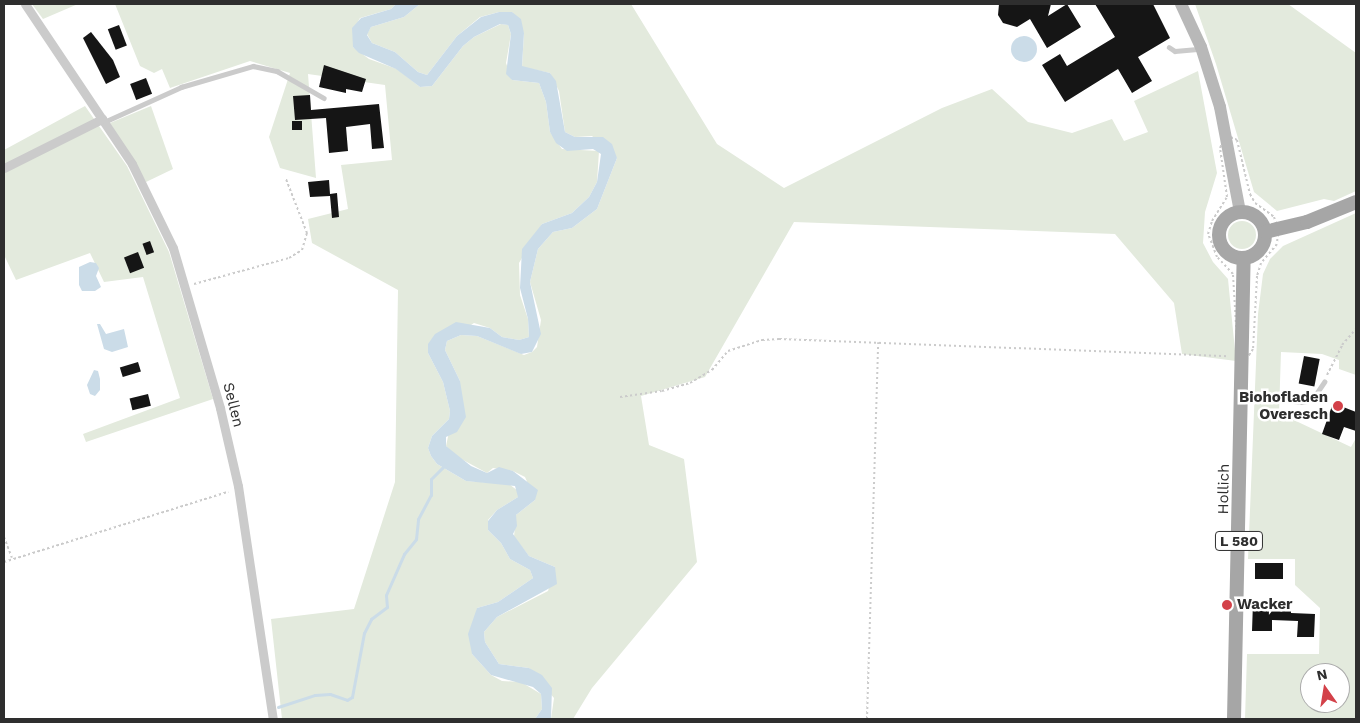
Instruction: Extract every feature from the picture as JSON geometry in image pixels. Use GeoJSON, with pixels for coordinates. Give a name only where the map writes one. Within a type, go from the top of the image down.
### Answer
{"type":"FeatureCollection","features":[{"type":"Feature","properties":{"kind":"main road"},"geometry":{"type":"LineString","coordinates":[[1182,4],[1201,48],[1226,136],[1240,212]]}},
{"type":"Feature","properties":{"kind":"main road"},"geometry":{"type":"LineString","coordinates":[[1272,231],[1254,215],[1240,212],[1232,214],[1220,225],[1219,242],[1228,255],[1244,259],[1258,253],[1272,231],[1307,222],[1356,202]]}},
{"type":"Feature","properties":{"kind":"main road","name":"Hollich"},"geometry":{"type":"LineString","coordinates":[[1234,719],[1243,395],[1244,259]]}},
{"type":"Feature","properties":{"kind":"street","name":"Sellen"},"geometry":{"type":"LineString","coordinates":[[25,4],[132,164],[173,248],[220,408],[239,490],[273,719]]}},
{"type":"Feature","properties":{"kind":"street"},"geometry":{"type":"LineString","coordinates":[[4,168],[102,121]]}},
{"type":"Feature","properties":{"kind":"lane"},"geometry":{"type":"LineString","coordinates":[[1169,47],[1175,51],[1201,48]]}},
{"type":"Feature","properties":{"kind":"lane"},"geometry":{"type":"LineString","coordinates":[[102,121],[182,87],[253,66],[277,71],[324,98]]}},
{"type":"Feature","properties":{"kind":"lane"},"geometry":{"type":"LineString","coordinates":[[1243,395],[1302,402],[1312,400],[1324,382]]}},
{"type":"Feature","properties":{"kind":"path"},"geometry":{"type":"LineString","coordinates":[[620,397],[662,391],[690,383],[712,370],[728,351],[762,340],[878,341],[1243,359],[1253,349],[1257,276],[1261,263],[1277,244],[1272,231],[1274,217],[1255,203],[1250,194],[1236,140],[1226,136],[1220,148],[1227,197],[1212,220],[1208,234],[1217,257],[1233,274],[1237,342],[1243,359]]}},
{"type":"Feature","properties":{"kind":"path"},"geometry":{"type":"LineString","coordinates":[[186,289],[199,282],[289,258],[302,250],[307,232],[286,180]]}},
{"type":"Feature","properties":{"kind":"path"},"geometry":{"type":"LineString","coordinates":[[1324,382],[1342,344],[1356,329]]}},
{"type":"Feature","properties":{"kind":"path"},"geometry":{"type":"LineString","coordinates":[[867,719],[878,341]]}},
{"type":"Feature","properties":{"kind":"path"},"geometry":{"type":"LineString","coordinates":[[4,562],[239,490]]}},
{"type":"Feature","properties":{"kind":"path"},"geometry":{"type":"LineString","coordinates":[[4,537],[13,559]]}},
{"type":"Feature","properties":{"kind":"shaded area"},"geometry":{"type":"Polygon","coordinates":[[[32,4],[78,4],[43,19],[32,4]]]}},
{"type":"Feature","properties":{"kind":"shaded area"},"geometry":{"type":"Polygon","coordinates":[[[115,4],[396,4],[391,9],[360,18],[356,25],[353,47],[369,59],[397,69],[420,87],[432,86],[463,46],[474,37],[501,24],[508,25],[511,34],[506,63],[512,80],[539,83],[546,102],[550,132],[562,149],[599,151],[597,182],[589,197],[572,213],[542,224],[519,263],[520,295],[528,319],[529,337],[519,340],[502,337],[490,328],[474,323],[428,353],[443,382],[450,411],[449,419],[432,436],[428,448],[431,456],[437,464],[466,481],[509,484],[518,491],[518,497],[497,510],[488,520],[488,530],[501,543],[510,559],[530,570],[533,578],[498,602],[477,608],[472,654],[491,675],[502,681],[521,682],[541,694],[542,709],[535,719],[282,719],[271,619],[354,609],[395,482],[398,290],[312,243],[308,219],[348,209],[341,165],[392,160],[385,85],[308,74],[316,178],[280,168],[269,137],[290,73],[250,61],[170,88],[162,69],[154,73],[140,66],[115,4]]]}},
{"type":"Feature","properties":{"kind":"shaded area"},"geometry":{"type":"Polygon","coordinates":[[[420,4],[631,4],[717,144],[784,188],[942,108],[992,89],[1028,122],[1072,133],[1112,119],[1124,141],[1148,132],[1134,101],[1198,71],[1217,173],[1205,212],[1203,243],[1213,262],[1228,279],[1236,361],[1182,354],[1174,303],[1115,234],[794,222],[705,377],[641,396],[649,445],[684,459],[697,562],[592,688],[573,719],[551,719],[554,698],[529,668],[499,664],[485,642],[484,632],[497,617],[548,591],[555,567],[529,556],[514,537],[516,515],[535,500],[525,477],[513,471],[493,468],[487,473],[454,455],[446,446],[460,381],[445,350],[447,341],[461,335],[477,336],[524,355],[532,352],[537,347],[541,320],[530,282],[538,249],[553,232],[572,228],[597,209],[617,158],[592,136],[575,137],[565,132],[559,91],[550,73],[522,67],[524,33],[512,12],[499,12],[480,17],[457,36],[427,75],[418,72],[395,52],[372,43],[367,34],[371,27],[404,17],[420,4]]]}},
{"type":"Feature","properties":{"kind":"shaded area"},"geometry":{"type":"Polygon","coordinates":[[[1195,4],[1288,4],[1356,53],[1356,191],[1334,201],[1324,199],[1277,211],[1254,192],[1216,64],[1195,4]]]}},
{"type":"Feature","properties":{"kind":"shaded area"},"geometry":{"type":"Polygon","coordinates":[[[85,106],[127,166],[169,252],[213,399],[86,442],[83,434],[180,398],[143,277],[104,282],[90,253],[16,280],[4,255],[4,150],[85,106]]]}},
{"type":"Feature","properties":{"kind":"shaded area"},"geometry":{"type":"Polygon","coordinates":[[[151,106],[173,169],[146,182],[110,123],[151,106]]]}},
{"type":"Feature","properties":{"kind":"shaded area"},"geometry":{"type":"Polygon","coordinates":[[[1356,213],[1356,375],[1339,369],[1339,360],[1322,354],[1281,352],[1279,413],[1351,447],[1356,438],[1356,719],[1245,719],[1247,654],[1319,654],[1320,608],[1295,585],[1295,559],[1248,559],[1258,314],[1263,274],[1270,259],[1283,246],[1356,213]]]}},
{"type":"Feature","properties":{"kind":"shaded area"},"geometry":{"type":"Polygon","coordinates":[[[1242,221],[1252,225],[1256,235],[1252,245],[1242,249],[1232,245],[1228,235],[1232,225],[1242,221]]]}},
{"type":"Feature","properties":{"kind":"water"},"geometry":{"type":"Polygon","coordinates":[[[396,4],[420,4],[404,17],[371,27],[367,35],[372,43],[395,52],[418,72],[427,75],[457,36],[481,17],[499,12],[512,12],[521,19],[524,33],[522,66],[550,73],[556,81],[565,132],[575,137],[603,137],[612,144],[617,158],[597,209],[572,228],[553,232],[538,249],[530,282],[541,334],[532,352],[521,354],[477,336],[461,335],[447,341],[445,350],[460,381],[466,417],[457,432],[446,437],[446,446],[471,466],[487,473],[499,467],[513,471],[538,490],[535,500],[516,515],[517,526],[513,534],[529,556],[555,567],[557,584],[497,617],[484,632],[485,642],[499,664],[529,668],[542,675],[552,688],[551,719],[535,719],[542,709],[541,694],[533,687],[491,675],[472,654],[468,634],[477,608],[498,602],[533,578],[530,570],[510,559],[501,543],[488,530],[488,521],[497,510],[518,497],[515,486],[466,481],[437,464],[431,456],[428,448],[432,436],[449,419],[450,411],[443,382],[428,353],[428,344],[435,334],[456,322],[490,328],[502,337],[519,340],[529,337],[528,319],[520,288],[522,249],[542,224],[572,213],[589,197],[597,182],[601,154],[593,149],[567,151],[556,143],[550,132],[546,102],[539,83],[512,80],[506,74],[511,34],[508,25],[500,24],[474,37],[463,46],[432,86],[420,87],[396,69],[359,53],[353,47],[352,28],[361,18],[391,9],[396,4]]]}},
{"type":"Feature","properties":{"kind":"water"},"geometry":{"type":"Polygon","coordinates":[[[1024,36],[1033,40],[1037,49],[1033,58],[1024,62],[1015,58],[1011,49],[1015,40],[1024,36]]]}},
{"type":"Feature","properties":{"kind":"water"},"geometry":{"type":"Polygon","coordinates":[[[90,262],[96,263],[99,268],[96,276],[101,287],[95,291],[82,291],[79,285],[79,267],[90,262]]]}},
{"type":"Feature","properties":{"kind":"water"},"geometry":{"type":"Polygon","coordinates":[[[97,324],[100,324],[106,334],[124,329],[128,347],[112,352],[104,349],[97,324]]]}},
{"type":"Feature","properties":{"kind":"water"},"geometry":{"type":"Polygon","coordinates":[[[94,370],[98,371],[100,379],[100,390],[95,396],[90,394],[87,385],[94,370]]]}},
{"type":"Feature","properties":{"kind":"building"},"geometry":{"type":"Polygon","coordinates":[[[999,4],[1051,4],[1048,16],[1067,4],[1081,27],[1047,48],[1030,19],[1017,27],[1003,23],[998,15],[999,4]]]}},
{"type":"Feature","properties":{"kind":"building"},"geometry":{"type":"Polygon","coordinates":[[[1095,4],[1153,4],[1170,38],[1138,57],[1152,81],[1132,93],[1118,69],[1065,102],[1042,65],[1060,54],[1067,66],[1115,37],[1095,4]]]}},
{"type":"Feature","properties":{"kind":"building"},"geometry":{"type":"Polygon","coordinates":[[[119,25],[127,46],[116,50],[108,29],[119,25]]]}},
{"type":"Feature","properties":{"kind":"building"},"geometry":{"type":"Polygon","coordinates":[[[91,32],[113,60],[120,77],[106,84],[83,38],[91,32]]]}},
{"type":"Feature","properties":{"kind":"building"},"geometry":{"type":"Polygon","coordinates":[[[324,65],[366,79],[362,92],[346,89],[346,93],[319,87],[324,65]]]}},
{"type":"Feature","properties":{"kind":"building"},"geometry":{"type":"Polygon","coordinates":[[[146,78],[152,94],[136,100],[130,84],[146,78]]]}},
{"type":"Feature","properties":{"kind":"building"},"geometry":{"type":"Polygon","coordinates":[[[310,95],[311,110],[379,104],[384,148],[372,149],[370,124],[346,127],[348,151],[329,153],[326,118],[295,120],[293,96],[310,95]]]}},
{"type":"Feature","properties":{"kind":"building"},"geometry":{"type":"Polygon","coordinates":[[[292,121],[302,121],[302,130],[292,130],[292,121]]]}},
{"type":"Feature","properties":{"kind":"building"},"geometry":{"type":"Polygon","coordinates":[[[329,180],[330,194],[337,193],[339,217],[332,218],[330,196],[310,197],[308,182],[329,180]]]}},
{"type":"Feature","properties":{"kind":"building"},"geometry":{"type":"Polygon","coordinates":[[[150,241],[154,252],[147,255],[142,244],[150,241]]]}},
{"type":"Feature","properties":{"kind":"building"},"geometry":{"type":"Polygon","coordinates":[[[138,252],[144,268],[130,273],[124,257],[138,252]]]}},
{"type":"Feature","properties":{"kind":"building"},"geometry":{"type":"Polygon","coordinates":[[[1304,356],[1320,359],[1314,387],[1299,383],[1304,356]]]}},
{"type":"Feature","properties":{"kind":"building"},"geometry":{"type":"Polygon","coordinates":[[[138,362],[141,372],[123,377],[120,368],[138,362]]]}},
{"type":"Feature","properties":{"kind":"building"},"geometry":{"type":"Polygon","coordinates":[[[148,394],[151,406],[132,410],[130,399],[148,394]]]}},
{"type":"Feature","properties":{"kind":"building"},"geometry":{"type":"Polygon","coordinates":[[[1333,403],[1356,412],[1356,431],[1344,427],[1339,440],[1322,434],[1333,403]]]}},
{"type":"Feature","properties":{"kind":"building"},"geometry":{"type":"Polygon","coordinates":[[[1255,563],[1283,563],[1283,579],[1255,579],[1255,563]]]}},
{"type":"Feature","properties":{"kind":"building"},"geometry":{"type":"Polygon","coordinates":[[[1253,602],[1291,603],[1291,613],[1315,614],[1314,637],[1297,637],[1298,621],[1272,620],[1272,631],[1252,631],[1253,602]]]}},
{"type":"Feature","properties":{"kind":"waterway"},"geometry":{"type":"LineString","coordinates":[[278,707],[315,695],[330,694],[347,700],[352,697],[364,633],[371,619],[387,607],[386,595],[404,554],[416,539],[418,519],[431,495],[431,479],[445,465]]}},
{"type":"Feature","properties":{"kind":"place","name":"Biohofladen Overesch"},"geometry":{"type":"Point","coordinates":[1338,406]}},
{"type":"Feature","properties":{"kind":"place","name":"Wacker"},"geometry":{"type":"Point","coordinates":[1227,605]}}]}
